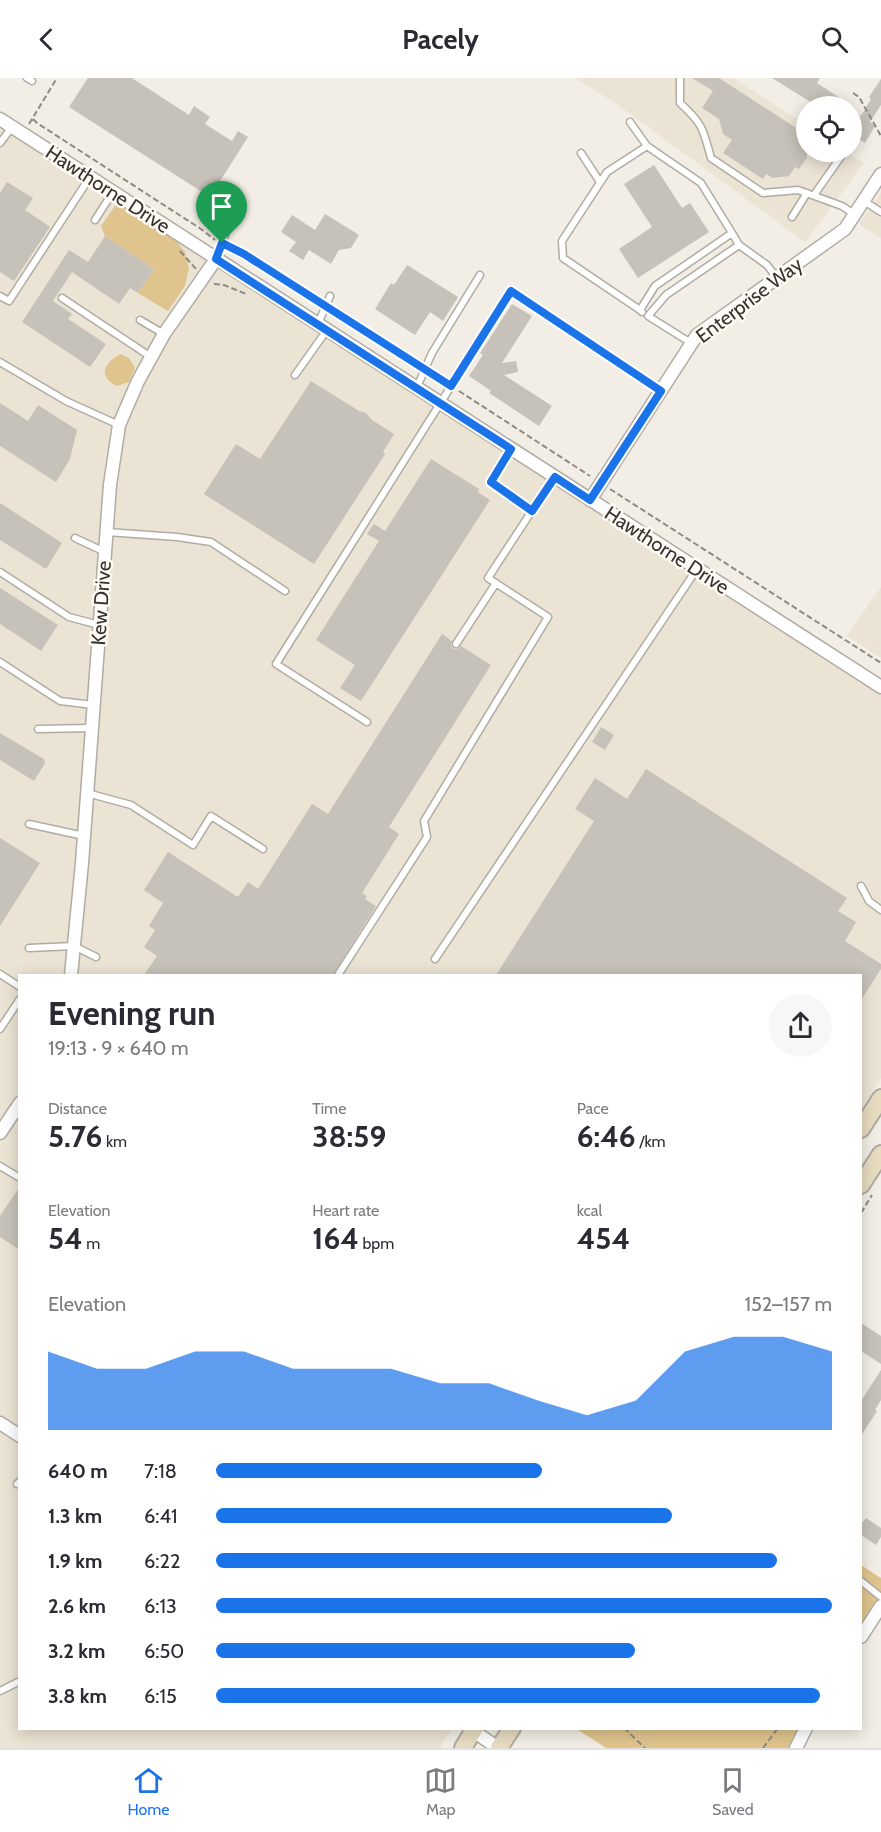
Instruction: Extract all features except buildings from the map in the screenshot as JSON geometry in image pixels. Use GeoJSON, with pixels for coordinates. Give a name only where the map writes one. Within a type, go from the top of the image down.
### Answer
{"type":"FeatureCollection","features":[{"type":"Feature","properties":{"kind":"main road"},"geometry":{"type":"LineString","coordinates":[[862,1127],[881,1098]]}},
{"type":"Feature","properties":{"kind":"main road"},"geometry":{"type":"LineString","coordinates":[[868,1188],[881,1154]]}},
{"type":"Feature","properties":{"kind":"main road"},"geometry":{"type":"LineString","coordinates":[[463,1748],[472,1730]]}},
{"type":"Feature","properties":{"kind":"main road"},"geometry":{"type":"LineString","coordinates":[[498,1748],[511,1730]]}},
{"type":"Feature","properties":{"kind":"street","name":"Hawthorne Drive"},"geometry":{"type":"LineString","coordinates":[[0,119],[881,687]]}},
{"type":"Feature","properties":{"kind":"street","name":"Enterprise Way"},"geometry":{"type":"LineString","coordinates":[[590,500],[697,335],[845,229],[881,174]]}},
{"type":"Feature","properties":{"kind":"street","name":"Kew Drive"},"geometry":{"type":"LineString","coordinates":[[71,974],[84,836],[110,485],[119,425],[138,381],[164,334],[216,259]]}},
{"type":"Feature","properties":{"kind":"street"},"geometry":{"type":"LineString","coordinates":[[0,1133],[18,1106]]}},
{"type":"Feature","properties":{"kind":"street"},"geometry":{"type":"LineString","coordinates":[[0,1423],[18,1435]]}},
{"type":"Feature","properties":{"kind":"street"},"geometry":{"type":"LineString","coordinates":[[862,1635],[881,1606]]}},
{"type":"Feature","properties":{"kind":"street"},"geometry":{"type":"LineString","coordinates":[[473,1730],[498,1748]]}},
{"type":"Feature","properties":{"kind":"street"},"geometry":{"type":"LineString","coordinates":[[796,1748],[805,1730]]}},
{"type":"Feature","properties":{"kind":"lane"},"geometry":{"type":"LineString","coordinates":[[680,78],[680,104],[698,119],[711,158],[763,193],[798,190],[842,206],[854,214]]}},
{"type":"Feature","properties":{"kind":"lane"},"geometry":{"type":"LineString","coordinates":[[630,122],[647,146],[701,183],[739,245],[767,265],[777,278]]}},
{"type":"Feature","properties":{"kind":"lane"},"geometry":{"type":"LineString","coordinates":[[0,143],[12,127]]}},
{"type":"Feature","properties":{"kind":"lane"},"geometry":{"type":"LineString","coordinates":[[647,146],[607,172],[562,241],[563,258],[691,343]]}},
{"type":"Feature","properties":{"kind":"lane"},"geometry":{"type":"LineString","coordinates":[[581,153],[600,182]]}},
{"type":"Feature","properties":{"kind":"lane"},"geometry":{"type":"LineString","coordinates":[[792,217],[836,162]]}},
{"type":"Feature","properties":{"kind":"lane"},"geometry":{"type":"LineString","coordinates":[[0,296],[9,302],[90,177]]}},
{"type":"Feature","properties":{"kind":"lane"},"geometry":{"type":"LineString","coordinates":[[95,220],[113,192]]}},
{"type":"Feature","properties":{"kind":"lane"},"geometry":{"type":"LineString","coordinates":[[863,200],[881,212]]}},
{"type":"Feature","properties":{"kind":"lane"},"geometry":{"type":"LineString","coordinates":[[640,310],[655,286],[732,234]]}},
{"type":"Feature","properties":{"kind":"lane"},"geometry":{"type":"LineString","coordinates":[[216,259],[225,235]]}},
{"type":"Feature","properties":{"kind":"lane"},"geometry":{"type":"LineString","coordinates":[[648,316],[666,295],[739,245]]}},
{"type":"Feature","properties":{"kind":"lane"},"geometry":{"type":"LineString","coordinates":[[416,388],[432,353],[480,275]]}},
{"type":"Feature","properties":{"kind":"lane"},"geometry":{"type":"LineString","coordinates":[[367,722],[276,664],[511,291],[661,391]]}},
{"type":"Feature","properties":{"kind":"lane"},"geometry":{"type":"LineString","coordinates":[[295,375],[322,327],[330,296]]}},
{"type":"Feature","properties":{"kind":"lane"},"geometry":{"type":"LineString","coordinates":[[62,298],[152,357]]}},
{"type":"Feature","properties":{"kind":"lane"},"geometry":{"type":"LineString","coordinates":[[140,320],[164,334]]}},
{"type":"Feature","properties":{"kind":"lane"},"geometry":{"type":"LineString","coordinates":[[0,362],[66,401],[119,425]]}},
{"type":"Feature","properties":{"kind":"lane"},"geometry":{"type":"LineString","coordinates":[[511,449],[491,482],[532,511]]}},
{"type":"Feature","properties":{"kind":"lane"},"geometry":{"type":"LineString","coordinates":[[339,974],[427,837],[424,820],[548,617],[488,578],[555,477]]}},
{"type":"Feature","properties":{"kind":"lane"},"geometry":{"type":"LineString","coordinates":[[106,531],[177,537],[211,543],[285,591]]}},
{"type":"Feature","properties":{"kind":"lane"},"geometry":{"type":"LineString","coordinates":[[75,538],[105,552]]}},
{"type":"Feature","properties":{"kind":"lane"},"geometry":{"type":"LineString","coordinates":[[435,959],[697,569]]}},
{"type":"Feature","properties":{"kind":"lane"},"geometry":{"type":"LineString","coordinates":[[0,572],[69,617],[99,625]]}},
{"type":"Feature","properties":{"kind":"lane"},"geometry":{"type":"LineString","coordinates":[[456,644],[495,583]]}},
{"type":"Feature","properties":{"kind":"lane"},"geometry":{"type":"LineString","coordinates":[[0,662],[60,701],[93,705]]}},
{"type":"Feature","properties":{"kind":"lane"},"geometry":{"type":"LineString","coordinates":[[38,729],[92,728]]}},
{"type":"Feature","properties":{"kind":"lane"},"geometry":{"type":"LineString","coordinates":[[87,793],[131,806],[193,845],[211,816],[263,849]]}},
{"type":"Feature","properties":{"kind":"lane"},"geometry":{"type":"LineString","coordinates":[[28,824],[84,836]]}},
{"type":"Feature","properties":{"kind":"lane"},"geometry":{"type":"LineString","coordinates":[[861,886],[869,901],[881,910]]}},
{"type":"Feature","properties":{"kind":"lane"},"geometry":{"type":"LineString","coordinates":[[29,948],[74,946],[96,957]]}},
{"type":"Feature","properties":{"kind":"lane"},"geometry":{"type":"LineString","coordinates":[[0,974],[18,986]]}},
{"type":"Feature","properties":{"kind":"lane"},"geometry":{"type":"LineString","coordinates":[[0,1029],[18,1002]]}},
{"type":"Feature","properties":{"kind":"lane"},"geometry":{"type":"LineString","coordinates":[[0,1166],[18,1177]]}},
{"type":"Feature","properties":{"kind":"lane"},"geometry":{"type":"LineString","coordinates":[[862,1582],[881,1597]]}},
{"type":"Feature","properties":{"kind":"lane"},"geometry":{"type":"LineString","coordinates":[[0,1691],[18,1682]]}},
{"type":"Feature","properties":{"kind":"path"},"geometry":{"type":"LineString","coordinates":[[29,125],[57,78]]}},
{"type":"Feature","properties":{"kind":"path"},"geometry":{"type":"LineString","coordinates":[[853,93],[859,97],[881,136]]}},
{"type":"Feature","properties":{"kind":"path"},"geometry":{"type":"LineString","coordinates":[[33,119],[222,243],[244,254],[584,472]]}},
{"type":"Feature","properties":{"kind":"path"},"geometry":{"type":"LineString","coordinates":[[614,492],[881,663]]}},
{"type":"Feature","properties":{"kind":"path"},"geometry":{"type":"LineString","coordinates":[[862,1209],[868,1188]]}},
{"type":"Feature","properties":{"kind":"path"},"geometry":{"type":"LineString","coordinates":[[626,1730],[645,1748]]}},
{"type":"Feature","properties":{"kind":"path"},"geometry":{"type":"LineString","coordinates":[[763,1748],[776,1730]]}},
{"type":"Feature","properties":{"kind":"shaded area"},"geometry":{"type":"Polygon","coordinates":[[[576,78],[733,78],[796,119],[796,162],[864,163],[805,242],[615,103],[576,78]]]}},
{"type":"Feature","properties":{"kind":"shaded area"},"geometry":{"type":"Polygon","coordinates":[[[0,119],[881,687],[881,1078],[862,1108],[862,974],[18,974],[18,1730],[451,1730],[440,1748],[0,1748],[0,119]]]}},
{"type":"Feature","properties":{"kind":"shaded area"},"geometry":{"type":"Polygon","coordinates":[[[881,192],[881,238],[859,224],[881,192]]]}},
{"type":"Feature","properties":{"kind":"shaded area"},"geometry":{"type":"Polygon","coordinates":[[[117,203],[176,241],[185,252],[189,268],[185,286],[168,311],[138,293],[154,269],[105,236],[101,226],[117,203]]]}},
{"type":"Feature","properties":{"kind":"shaded area"},"geometry":{"type":"Polygon","coordinates":[[[121,354],[129,358],[135,368],[129,382],[117,386],[107,378],[105,370],[110,361],[121,354]]]}},
{"type":"Feature","properties":{"kind":"shaded area"},"geometry":{"type":"Polygon","coordinates":[[[881,587],[881,658],[847,636],[881,587]]]}},
{"type":"Feature","properties":{"kind":"shaded area"},"geometry":{"type":"Polygon","coordinates":[[[862,1566],[881,1578],[881,1596],[862,1626],[862,1566]]]}},
{"type":"Feature","properties":{"kind":"shaded area"},"geometry":{"type":"Polygon","coordinates":[[[578,1730],[798,1730],[789,1748],[606,1748],[578,1730]]]}},
{"type":"Feature","properties":{"kind":"route"},"geometry":{"type":"LineString","coordinates":[[222,243],[244,254],[451,386],[511,291],[661,391],[590,500],[555,477],[532,511],[491,482],[511,449],[216,259],[222,243]]}}]}
